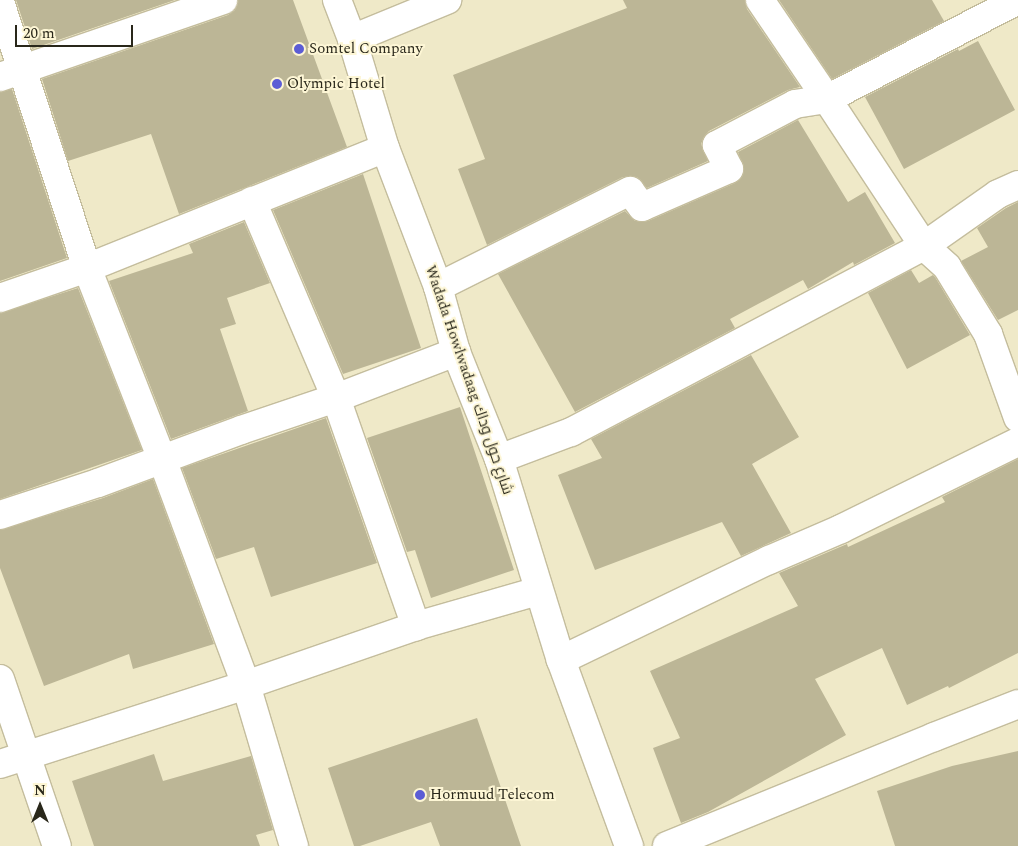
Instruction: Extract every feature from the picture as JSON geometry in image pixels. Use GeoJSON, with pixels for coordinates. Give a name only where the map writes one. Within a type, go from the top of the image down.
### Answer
{"type":"FeatureCollection","features":[{"type":"Feature","properties":{"kind":"street","name":"Wadada Howlwadaag شارع حول وداك"},"geometry":{"type":"LineString","coordinates":[[337,0],[352,39],[385,148],[438,287],[456,352],[499,459],[538,591],[561,660],[629,846]]}},
{"type":"Feature","properties":{"kind":"street"},"geometry":{"type":"LineString","coordinates":[[352,39],[447,0]]}},
{"type":"Feature","properties":{"kind":"street"},"geometry":{"type":"LineString","coordinates":[[760,0],[828,99],[924,246],[947,267],[988,334],[1018,418]]}},
{"type":"Feature","properties":{"kind":"street"},"geometry":{"type":"LineString","coordinates":[[438,287],[630,191],[642,207],[729,169],[717,146],[795,104],[828,99],[1018,0]]}},
{"type":"Feature","properties":{"kind":"street"},"geometry":{"type":"LineString","coordinates":[[10,73],[218,1]]}},
{"type":"Feature","properties":{"kind":"street"},"geometry":{"type":"LineString","coordinates":[[0,2],[10,73],[162,459],[246,685],[294,846]]}},
{"type":"Feature","properties":{"kind":"street"},"geometry":{"type":"LineString","coordinates":[[0,298],[87,268],[385,148]]}},
{"type":"Feature","properties":{"kind":"street"},"geometry":{"type":"LineString","coordinates":[[499,459],[571,432],[924,246],[998,194],[1018,186]]}},
{"type":"Feature","properties":{"kind":"street"},"geometry":{"type":"LineString","coordinates":[[252,201],[336,398],[416,626]]}},
{"type":"Feature","properties":{"kind":"street"},"geometry":{"type":"LineString","coordinates":[[0,515],[98,483],[336,398],[456,352]]}},
{"type":"Feature","properties":{"kind":"street"},"geometry":{"type":"LineString","coordinates":[[561,660],[769,560],[841,529],[1018,442]]}},
{"type":"Feature","properties":{"kind":"street"},"geometry":{"type":"LineString","coordinates":[[0,764],[246,685],[416,626],[538,591]]}},
{"type":"Feature","properties":{"kind":"street"},"geometry":{"type":"LineString","coordinates":[[0,679],[57,846]]}},
{"type":"Feature","properties":{"kind":"street"},"geometry":{"type":"LineString","coordinates":[[667,846],[1018,704]]}},
{"type":"Feature","properties":{"kind":"building"},"geometry":{"type":"Polygon","coordinates":[[[16,0],[175,0],[32,49],[16,0]]]}},
{"type":"Feature","properties":{"kind":"building"},"geometry":{"type":"Polygon","coordinates":[[[238,0],[293,0],[347,147],[179,214],[151,134],[68,161],[42,79],[228,15],[235,10],[238,0]]]}},
{"type":"Feature","properties":{"kind":"building"},"geometry":{"type":"Polygon","coordinates":[[[623,0],[745,0],[747,9],[800,87],[788,90],[709,131],[701,144],[708,161],[647,188],[637,177],[623,177],[487,245],[458,169],[485,159],[453,75],[627,8],[623,0]]]}},
{"type":"Feature","properties":{"kind":"building"},"geometry":{"type":"Polygon","coordinates":[[[779,0],[932,0],[944,21],[832,79],[779,0]]]}},
{"type":"Feature","properties":{"kind":"building"},"geometry":{"type":"Polygon","coordinates":[[[978,41],[1015,110],[904,169],[865,97],[958,49],[959,51],[978,41]]]}},
{"type":"Feature","properties":{"kind":"building"},"geometry":{"type":"Polygon","coordinates":[[[12,89],[67,258],[0,281],[0,92],[12,89]]]}},
{"type":"Feature","properties":{"kind":"building"},"geometry":{"type":"Polygon","coordinates":[[[798,120],[848,202],[865,192],[895,243],[854,265],[853,262],[808,289],[803,280],[730,319],[735,328],[575,412],[498,274],[625,211],[635,221],[648,221],[735,183],[741,178],[744,171],[738,152],[798,120]]]}},
{"type":"Feature","properties":{"kind":"building"},"geometry":{"type":"Polygon","coordinates":[[[363,174],[421,348],[343,374],[273,210],[363,174]]]}},
{"type":"Feature","properties":{"kind":"building"},"geometry":{"type":"Polygon","coordinates":[[[1018,202],[1018,310],[998,320],[961,261],[988,247],[977,228],[1018,202]]]}},
{"type":"Feature","properties":{"kind":"building"},"geometry":{"type":"Polygon","coordinates":[[[244,222],[270,283],[227,298],[236,324],[220,329],[248,411],[171,439],[109,281],[193,253],[189,244],[244,222]]]}},
{"type":"Feature","properties":{"kind":"building"},"geometry":{"type":"Polygon","coordinates":[[[911,270],[919,283],[933,275],[935,277],[970,335],[907,369],[868,293],[911,270]]]}},
{"type":"Feature","properties":{"kind":"building"},"geometry":{"type":"Polygon","coordinates":[[[78,288],[142,450],[0,499],[0,313],[78,288]]]}},
{"type":"Feature","properties":{"kind":"building"},"geometry":{"type":"Polygon","coordinates":[[[751,355],[799,437],[752,464],[791,533],[741,556],[722,522],[595,570],[558,475],[602,458],[591,439],[751,355]]]}},
{"type":"Feature","properties":{"kind":"building"},"geometry":{"type":"Polygon","coordinates":[[[460,407],[514,570],[431,598],[415,550],[407,552],[367,438],[460,407]]]}},
{"type":"Feature","properties":{"kind":"building"},"geometry":{"type":"Polygon","coordinates":[[[326,418],[377,563],[271,597],[254,547],[216,559],[182,468],[326,418]]]}},
{"type":"Feature","properties":{"kind":"building"},"geometry":{"type":"Polygon","coordinates":[[[1018,459],[1018,653],[949,688],[948,686],[907,705],[882,648],[815,679],[846,735],[708,812],[681,823],[653,748],[680,738],[650,671],[798,606],[779,573],[847,544],[848,547],[945,502],[942,497],[1018,459]]]}},
{"type":"Feature","properties":{"kind":"building"},"geometry":{"type":"Polygon","coordinates":[[[153,479],[214,644],[133,669],[129,654],[44,686],[0,568],[0,530],[103,498],[153,479]]]}},
{"type":"Feature","properties":{"kind":"building","name":"Hormuud Telecom"},"geometry":{"type":"Polygon","coordinates":[[[477,718],[521,846],[440,846],[431,822],[360,846],[354,846],[328,768],[477,718]]]}},
{"type":"Feature","properties":{"kind":"building"},"geometry":{"type":"Polygon","coordinates":[[[1018,751],[1018,846],[895,846],[877,791],[952,766],[1018,751]]]}},
{"type":"Feature","properties":{"kind":"building"},"geometry":{"type":"Polygon","coordinates":[[[154,754],[163,781],[251,756],[273,830],[256,835],[260,846],[94,846],[72,781],[154,754]]]}},
{"type":"Feature","properties":{"kind":"place","name":"Somtel Company"},"geometry":{"type":"Point","coordinates":[299,49]}},
{"type":"Feature","properties":{"kind":"place","name":"Olympic Hotel"},"geometry":{"type":"Point","coordinates":[277,84]}},
{"type":"Feature","properties":{"kind":"place","name":"Hormuud Telecom"},"geometry":{"type":"Point","coordinates":[420,795]}}]}
